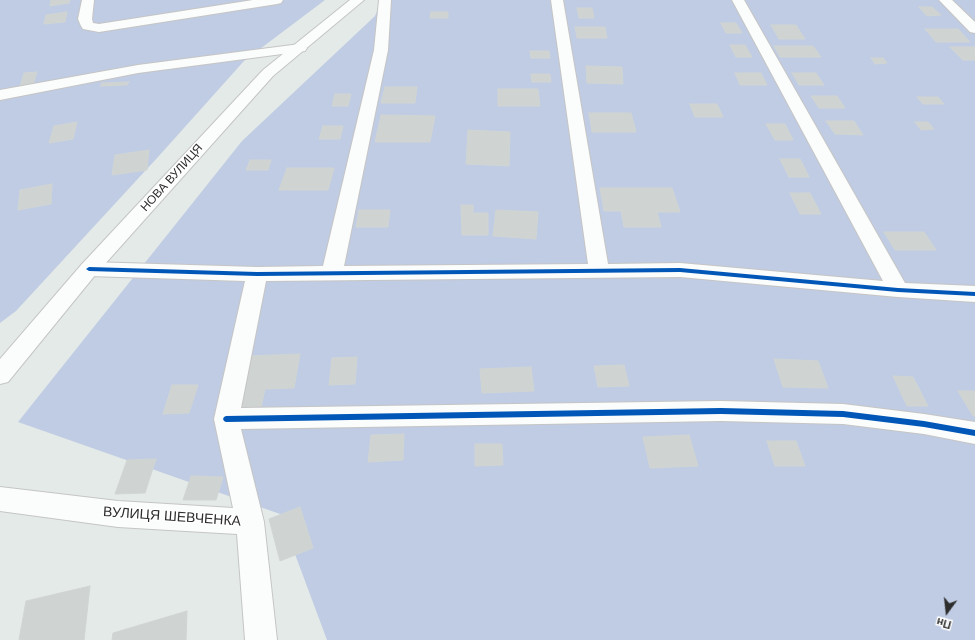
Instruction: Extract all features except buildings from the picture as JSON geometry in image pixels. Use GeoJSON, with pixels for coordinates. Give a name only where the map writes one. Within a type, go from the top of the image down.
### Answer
{"type":"FeatureCollection","features":[{"type":"Feature","properties":{"kind":"street"},"geometry":{"type":"LineString","coordinates":[[88,0],[85,19],[88,26],[100,28],[276,0]]}},
{"type":"Feature","properties":{"kind":"street","name":"НОВА ВУЛИЦЯ"},"geometry":{"type":"LineString","coordinates":[[1,374],[89,269],[268,73],[358,0]]}},
{"type":"Feature","properties":{"kind":"street"},"geometry":{"type":"LineString","coordinates":[[332,273],[381,50],[385,0]]}},
{"type":"Feature","properties":{"kind":"street"},"geometry":{"type":"LineString","coordinates":[[557,0],[599,270]]}},
{"type":"Feature","properties":{"kind":"street"},"geometry":{"type":"LineString","coordinates":[[738,0],[898,290]]}},
{"type":"Feature","properties":{"kind":"street"},"geometry":{"type":"LineString","coordinates":[[945,0],[975,29]]}},
{"type":"Feature","properties":{"kind":"street"},"geometry":{"type":"LineString","coordinates":[[0,95],[138,69],[300,48]]}},
{"type":"Feature","properties":{"kind":"street"},"geometry":{"type":"LineString","coordinates":[[89,269],[257,274],[680,270],[898,290],[975,294]]}},
{"type":"Feature","properties":{"kind":"street"},"geometry":{"type":"LineString","coordinates":[[250,522],[226,419],[257,274]]}},
{"type":"Feature","properties":{"kind":"street"},"geometry":{"type":"LineString","coordinates":[[226,419],[721,411],[843,414],[924,424],[975,433]]}},
{"type":"Feature","properties":{"kind":"street","name":"ВУЛИЦЯ ШЕВЧЕНКА"},"geometry":{"type":"LineString","coordinates":[[0,500],[118,514],[250,522],[261,640]]}},
{"type":"Feature","properties":{"kind":"shaded area"},"geometry":{"type":"Polygon","coordinates":[[[0,0],[325,0],[244,61],[16,311],[0,323],[0,0]]]}},
{"type":"Feature","properties":{"kind":"shaded area"},"geometry":{"type":"Polygon","coordinates":[[[382,0],[975,0],[975,640],[327,640],[280,514],[18,422],[242,141],[375,16],[382,0]]]}},
{"type":"Feature","properties":{"kind":"cycle path"},"geometry":{"type":"LineString","coordinates":[[89,269],[257,274],[680,270],[898,290],[975,294]]}},
{"type":"Feature","properties":{"kind":"cycle path"},"geometry":{"type":"LineString","coordinates":[[226,419],[721,411],[843,414],[924,424],[975,433]]}}]}
